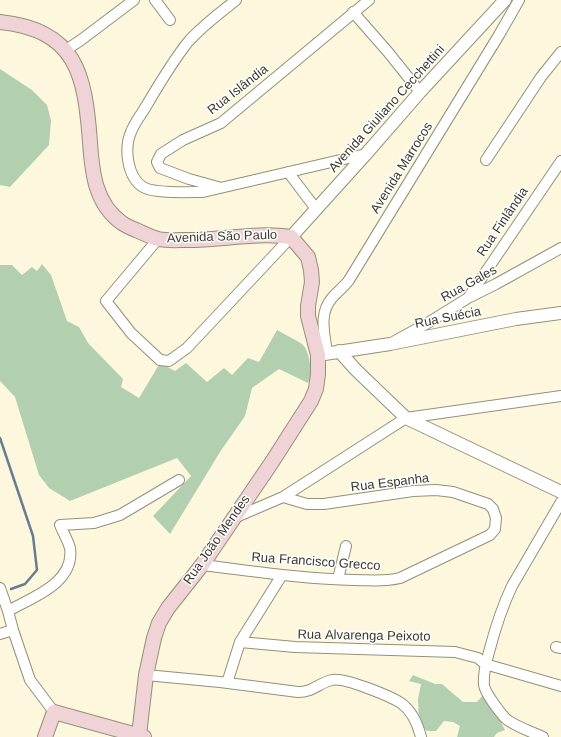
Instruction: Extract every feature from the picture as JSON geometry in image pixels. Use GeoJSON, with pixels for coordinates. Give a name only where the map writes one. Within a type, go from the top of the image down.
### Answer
{"type":"FeatureCollection","features":[{"type":"Feature","properties":{"kind":"main road","name":"Avenida São Paulo"},"geometry":{"type":"LineString","coordinates":[[0,22],[18,24],[40,31],[54,39],[66,50],[79,72],[84,94],[95,184],[101,199],[122,224],[158,239],[201,240],[277,235],[291,237],[308,257],[312,282],[308,316],[322,354]]}},
{"type":"Feature","properties":{"kind":"main road","name":"Rua João Mendes"},"geometry":{"type":"LineString","coordinates":[[142,736],[146,675],[154,638],[159,623],[168,608],[202,565],[272,462],[311,401],[316,389],[322,354]]}},
{"type":"Feature","properties":{"kind":"main road"},"geometry":{"type":"LineString","coordinates":[[45,737],[54,712],[142,736]]}},
{"type":"Feature","properties":{"kind":"street"},"geometry":{"type":"LineString","coordinates":[[66,50],[134,0]]}},
{"type":"Feature","properties":{"kind":"street"},"geometry":{"type":"LineString","coordinates":[[155,0],[170,20]]}},
{"type":"Feature","properties":{"kind":"street"},"geometry":{"type":"LineString","coordinates":[[236,0],[188,42],[160,82],[131,132],[127,148],[128,162],[138,183],[145,188],[184,193],[204,192],[366,154]]}},
{"type":"Feature","properties":{"kind":"street","name":"Rua Islândia"},"geometry":{"type":"LineString","coordinates":[[221,188],[189,179],[160,168],[158,166],[158,158],[161,154],[183,140],[221,123],[369,0]]}},
{"type":"Feature","properties":{"kind":"street","name":"Avenida Giuliano Cecchettini"},"geometry":{"type":"LineString","coordinates":[[291,237],[420,92],[505,0]]}},
{"type":"Feature","properties":{"kind":"street","name":"Avenida Marrocos"},"geometry":{"type":"LineString","coordinates":[[322,354],[323,321],[326,306],[349,280],[499,35],[518,0]]}},
{"type":"Feature","properties":{"kind":"street"},"geometry":{"type":"LineString","coordinates":[[353,12],[420,92]]}},
{"type":"Feature","properties":{"kind":"street"},"geometry":{"type":"LineString","coordinates":[[486,160],[541,77],[561,52]]}},
{"type":"Feature","properties":{"kind":"street","name":"Rua Finlândia"},"geometry":{"type":"LineString","coordinates":[[468,298],[561,161]]}},
{"type":"Feature","properties":{"kind":"street"},"geometry":{"type":"LineString","coordinates":[[288,172],[316,209]]}},
{"type":"Feature","properties":{"kind":"street"},"geometry":{"type":"LineString","coordinates":[[158,239],[106,301],[131,333],[160,360],[169,361],[187,348],[291,237]]}},
{"type":"Feature","properties":{"kind":"street","name":"Rua Gales"},"geometry":{"type":"LineString","coordinates":[[390,344],[468,298],[561,248]]}},
{"type":"Feature","properties":{"kind":"street","name":"Rua Suécia"},"geometry":{"type":"LineString","coordinates":[[322,354],[390,344],[516,319],[561,313]]}},
{"type":"Feature","properties":{"kind":"street"},"geometry":{"type":"LineString","coordinates":[[339,351],[356,370],[406,418],[561,492]]}},
{"type":"Feature","properties":{"kind":"street"},"geometry":{"type":"LineString","coordinates":[[233,518],[283,497],[406,418],[561,396]]}},
{"type":"Feature","properties":{"kind":"street"},"geometry":{"type":"LineString","coordinates":[[8,611],[54,585],[65,573],[69,562],[70,548],[60,525],[94,523],[120,515],[179,480]]}},
{"type":"Feature","properties":{"kind":"street","name":"Rua Espanha"},"geometry":{"type":"LineString","coordinates":[[283,497],[307,504],[324,504],[412,491],[436,490],[453,492],[488,504],[493,509],[496,518],[495,529],[490,535]]}},
{"type":"Feature","properties":{"kind":"street"},"geometry":{"type":"LineString","coordinates":[[543,737],[522,733],[506,718],[492,701],[484,686],[485,664],[495,626],[512,586],[561,502]]}},
{"type":"Feature","properties":{"kind":"street","name":"Rua Francisco Grecco"},"geometry":{"type":"LineString","coordinates":[[202,565],[338,580],[386,581],[400,578],[490,535]]}},
{"type":"Feature","properties":{"kind":"street"},"geometry":{"type":"LineString","coordinates":[[338,580],[346,546]]}},
{"type":"Feature","properties":{"kind":"street"},"geometry":{"type":"LineString","coordinates":[[227,683],[240,642],[282,574]]}},
{"type":"Feature","properties":{"kind":"street"},"geometry":{"type":"LineString","coordinates":[[0,588],[30,680],[54,712]]}},
{"type":"Feature","properties":{"kind":"street"},"geometry":{"type":"LineString","coordinates":[[0,634],[13,630]]}},
{"type":"Feature","properties":{"kind":"street","name":"Rua Alvarenga Peixoto"},"geometry":{"type":"LineString","coordinates":[[240,642],[295,648],[455,652],[478,658],[485,664],[561,686]]}},
{"type":"Feature","properties":{"kind":"street"},"geometry":{"type":"LineString","coordinates":[[146,675],[298,692],[306,692],[332,680],[340,680],[377,692],[401,704],[410,713],[419,727],[421,737]]}},
{"type":"Feature","properties":{"kind":"green space"},"geometry":{"type":"Polygon","coordinates":[[[0,69],[32,90],[47,105],[51,121],[49,145],[10,187],[0,185],[0,69]]]}},
{"type":"Feature","properties":{"kind":"green space"},"geometry":{"type":"Polygon","coordinates":[[[42,264],[51,275],[67,321],[79,327],[88,343],[123,379],[121,387],[139,398],[160,363],[175,371],[186,363],[207,382],[224,368],[232,375],[248,358],[259,362],[277,330],[296,340],[305,347],[310,363],[310,379],[308,383],[279,369],[252,388],[245,416],[220,452],[170,534],[153,516],[191,476],[177,458],[70,501],[49,488],[39,475],[15,397],[0,381],[0,265],[12,265],[22,275],[32,267],[37,271],[42,264]]]}},
{"type":"Feature","properties":{"kind":"green space"},"geometry":{"type":"Polygon","coordinates":[[[413,675],[435,684],[442,684],[463,702],[477,702],[485,693],[505,730],[497,733],[494,737],[457,737],[460,726],[453,722],[444,721],[436,731],[427,731],[419,723],[418,699],[421,684],[409,681],[413,675]]]}},
{"type":"Feature","properties":{"kind":"waterway"},"geometry":{"type":"LineString","coordinates":[[0,438],[33,536],[37,570],[25,584],[11,589]]}}]}
